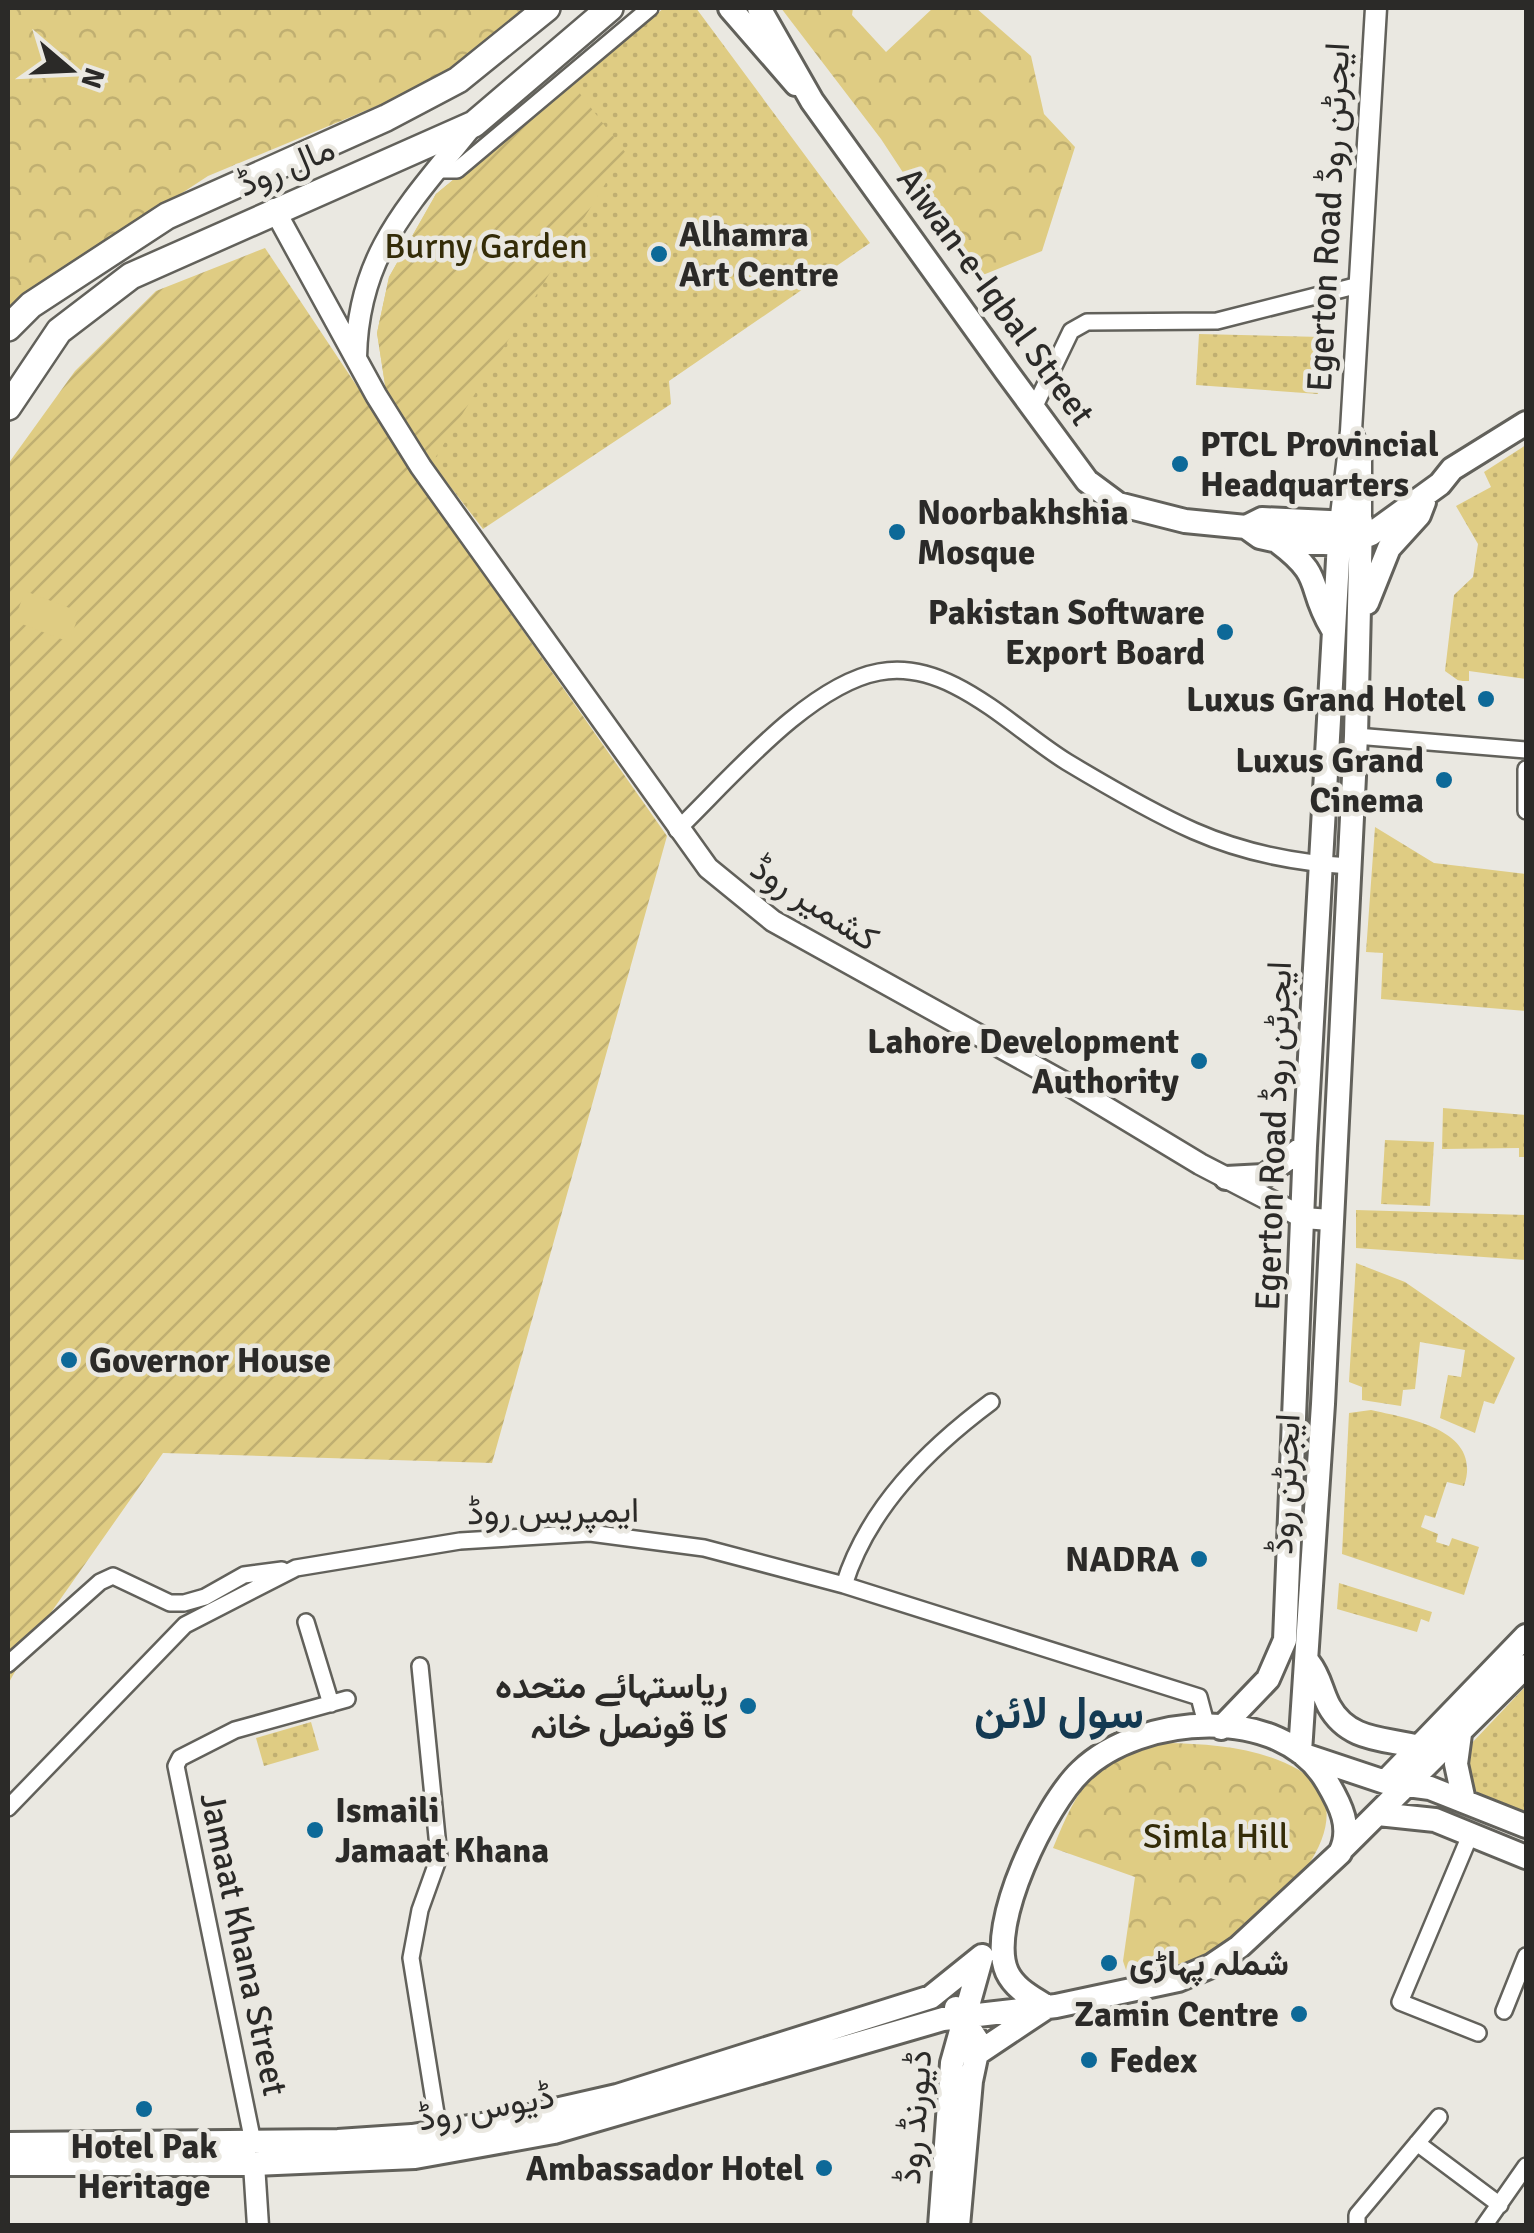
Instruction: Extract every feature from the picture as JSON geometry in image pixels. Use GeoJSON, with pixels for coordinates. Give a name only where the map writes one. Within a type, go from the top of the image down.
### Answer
{"type":"FeatureCollection","features":[{"type":"Feature","properties":{"kind":"main road","name":"مال روڈ"},"geometry":{"type":"LineString","coordinates":[[8,328],[56,288],[193,202],[386,118],[458,80],[547,8]]}},
{"type":"Feature","properties":{"kind":"main road","name":"مال روڈ"},"geometry":{"type":"LineString","coordinates":[[8,407],[59,332],[130,276],[274,209],[474,124],[610,8]]}},
{"type":"Feature","properties":{"kind":"main road"},"geometry":{"type":"LineString","coordinates":[[730,8],[812,101]]}},
{"type":"Feature","properties":{"kind":"main road","name":"Aiwan-e-Iqbal Street"},"geometry":{"type":"LineString","coordinates":[[758,8],[812,101],[1087,481],[1118,504],[1186,521],[1246,527],[1262,519],[1350,532]]}},
{"type":"Feature","properties":{"kind":"main road"},"geometry":{"type":"LineString","coordinates":[[1350,532],[1426,494],[1452,469],[1526,423]]}},
{"type":"Feature","properties":{"kind":"main road"},"geometry":{"type":"LineString","coordinates":[[1350,532],[1433,472],[1452,469]]}},
{"type":"Feature","properties":{"kind":"main road"},"geometry":{"type":"LineString","coordinates":[[1360,624],[1384,559],[1420,515],[1426,494]]}},
{"type":"Feature","properties":{"kind":"main road","name":"Aiwan-e-Iqbal Street"},"geometry":{"type":"LineString","coordinates":[[1246,527],[1260,538],[1278,541],[1350,532]]}},
{"type":"Feature","properties":{"kind":"main road","name":"Egerton Road ایجرٹن روڈ"},"geometry":{"type":"LineString","coordinates":[[1330,1220],[1360,624],[1350,532]]}},
{"type":"Feature","properties":{"kind":"main road","name":"Egerton Road ایجرٹن روڈ"},"geometry":{"type":"LineString","coordinates":[[1214,1728],[1268,1679],[1285,1640],[1332,628],[1350,532]]}},
{"type":"Feature","properties":{"kind":"main road"},"geometry":{"type":"LineString","coordinates":[[1278,541],[1313,573],[1318,605],[1332,628]]}},
{"type":"Feature","properties":{"kind":"main road"},"geometry":{"type":"LineString","coordinates":[[1226,1178],[1264,1176],[1305,1146]]}},
{"type":"Feature","properties":{"kind":"main road","name":"ایجرٹن روڈ"},"geometry":{"type":"LineString","coordinates":[[1304,1754],[1330,1220]]}},
{"type":"Feature","properties":{"kind":"main road"},"geometry":{"type":"LineString","coordinates":[[1343,1848],[1346,1826],[1323,1774],[1304,1754],[1270,1735],[1214,1728],[1154,1734],[1127,1743],[1080,1771],[1050,1814],[1004,1912],[1007,1971],[1017,1986],[1046,2007],[1166,1983],[1211,1966],[1294,1900],[1378,1814],[1526,1636]]}},
{"type":"Feature","properties":{"kind":"main road"},"geometry":{"type":"LineString","coordinates":[[1309,1663],[1320,1678],[1332,1711],[1346,1726],[1374,1741],[1382,1752],[1411,1773],[1464,1801],[1526,1826]]}},
{"type":"Feature","properties":{"kind":"main road"},"geometry":{"type":"LineString","coordinates":[[1304,1754],[1411,1773],[1460,1734],[1526,1666]]}},
{"type":"Feature","properties":{"kind":"main road"},"geometry":{"type":"LineString","coordinates":[[1460,1734],[1456,1764],[1464,1801]]}},
{"type":"Feature","properties":{"kind":"main road"},"geometry":{"type":"LineString","coordinates":[[1378,1814],[1436,1820],[1526,1856]]}},
{"type":"Feature","properties":{"kind":"main road","name":"ڈیورنڈ روڈ"},"geometry":{"type":"LineString","coordinates":[[940,2226],[950,2086],[962,2016],[982,1956],[1004,1912]]}},
{"type":"Feature","properties":{"kind":"main road","name":"ڈیوس روڈ"},"geometry":{"type":"LineString","coordinates":[[8,2164],[254,2153],[439,2132],[617,2096],[930,1998],[982,1956]]}},
{"type":"Feature","properties":{"kind":"main road"},"geometry":{"type":"LineString","coordinates":[[930,1998],[949,2002],[962,2016]]}},
{"type":"Feature","properties":{"kind":"main road","name":"ڈیوس روڈ"},"geometry":{"type":"LineString","coordinates":[[8,2144],[254,2153],[442,2154],[538,2136],[962,2016],[1046,2007]]}},
{"type":"Feature","properties":{"kind":"main road","name":"ڈیورنڈ روڈ"},"geometry":{"type":"LineString","coordinates":[[978,2053],[1046,2007]]}},
{"type":"Feature","properties":{"kind":"main road","name":"ڈیورنڈ روڈ"},"geometry":{"type":"LineString","coordinates":[[958,2226],[970,2082],[978,2053],[977,2036],[962,2016]]}},
{"type":"Feature","properties":{"kind":"street"},"geometry":{"type":"LineString","coordinates":[[437,170],[457,170],[650,8]]}},
{"type":"Feature","properties":{"kind":"street","name":"Egerton Road ایجرٹن روڈ"},"geometry":{"type":"LineString","coordinates":[[1350,532],[1362,453],[1351,430],[1376,8]]}},
{"type":"Feature","properties":{"kind":"street"},"geometry":{"type":"LineString","coordinates":[[356,359],[360,303],[374,261],[396,219],[474,124]]}},
{"type":"Feature","properties":{"kind":"street","name":"کشمیر روڈ"},"geometry":{"type":"LineString","coordinates":[[274,209],[356,359],[422,467],[677,830],[708,868],[774,921],[1226,1178],[1304,1218],[1330,1220]]}},
{"type":"Feature","properties":{"kind":"street"},"geometry":{"type":"LineString","coordinates":[[1034,408],[1071,331],[1086,322],[1217,321],[1359,285]]}},
{"type":"Feature","properties":{"kind":"street"},"geometry":{"type":"LineString","coordinates":[[677,830],[794,720],[853,681],[893,670],[923,674],[974,698],[1067,761],[1194,831],[1275,857],[1350,866]]}},
{"type":"Feature","properties":{"kind":"street"},"geometry":{"type":"LineString","coordinates":[[1356,736],[1526,750]]}},
{"type":"Feature","properties":{"kind":"street"},"geometry":{"type":"LineString","coordinates":[[1526,769],[1526,811]]}},
{"type":"Feature","properties":{"kind":"street"},"geometry":{"type":"LineString","coordinates":[[844,1585],[858,1545],[878,1511],[938,1446],[990,1402]]}},
{"type":"Feature","properties":{"kind":"street","name":"ایمپریس روڈ"},"geometry":{"type":"LineString","coordinates":[[8,1808],[186,1625],[296,1568],[460,1542],[590,1532],[704,1548],[844,1585],[1200,1697],[1214,1728]]}},
{"type":"Feature","properties":{"kind":"street"},"geometry":{"type":"LineString","coordinates":[[8,1664],[100,1582],[114,1576],[170,1602],[184,1603],[205,1598],[244,1575],[296,1568]]}},
{"type":"Feature","properties":{"kind":"street","name":"Jamaat Khana Street"},"geometry":{"type":"LineString","coordinates":[[254,2153],[176,1766],[180,1758],[235,1730],[339,1702],[306,1622]]}},
{"type":"Feature","properties":{"kind":"street"},"geometry":{"type":"LineString","coordinates":[[420,1666],[439,1857],[420,1910],[412,1958],[439,2132]]}},
{"type":"Feature","properties":{"kind":"street"},"geometry":{"type":"LineString","coordinates":[[1471,1833],[1400,2002],[1478,2033]]}},
{"type":"Feature","properties":{"kind":"street"},"geometry":{"type":"LineString","coordinates":[[1504,2011],[1526,1956]]}},
{"type":"Feature","properties":{"kind":"street"},"geometry":{"type":"LineString","coordinates":[[1357,2226],[1357,2216],[1439,2117]]}},
{"type":"Feature","properties":{"kind":"street"},"geometry":{"type":"LineString","coordinates":[[1418,2143],[1500,2205]]}},
{"type":"Feature","properties":{"kind":"street"},"geometry":{"type":"LineString","coordinates":[[254,2153],[258,2226]]}},
{"type":"Feature","properties":{"kind":"street"},"geometry":{"type":"LineString","coordinates":[[1484,2226],[1526,2166]]}},
{"type":"Feature","properties":{"kind":"green space"},"geometry":{"type":"Polygon","coordinates":[[[8,8],[535,8],[454,74],[208,176],[8,307],[8,8]]]}},
{"type":"Feature","properties":{"kind":"green space"},"geometry":{"type":"Polygon","coordinates":[[[664,8],[696,8],[870,243],[669,381],[671,404],[483,529],[432,463],[386,391],[377,333],[389,277],[436,194],[664,8]]]}},
{"type":"Feature","properties":{"kind":"green space"},"geometry":{"type":"Polygon","coordinates":[[[781,8],[853,8],[852,15],[886,52],[933,8],[976,8],[1031,56],[1044,114],[1075,147],[1042,251],[973,279],[881,139],[781,8]]]}},
{"type":"Feature","properties":{"kind":"green space","name":"Burny Garden"},"geometry":{"type":"Polygon","coordinates":[[[571,82],[625,152],[432,463],[386,391],[377,333],[389,277],[436,194],[571,82]]]}},
{"type":"Feature","properties":{"kind":"green space","name":"Governor House"},"geometry":{"type":"Polygon","coordinates":[[[265,248],[462,544],[667,836],[492,1463],[163,1453],[38,1631],[8,1684],[8,464],[75,371],[156,291],[265,248]]]}},
{"type":"Feature","properties":{"kind":"green space"},"geometry":{"type":"Polygon","coordinates":[[[1199,334],[1322,337],[1318,394],[1196,385],[1199,334]]]}},
{"type":"Feature","properties":{"kind":"green space"},"geometry":{"type":"Polygon","coordinates":[[[1526,445],[1526,679],[1469,671],[1469,681],[1459,681],[1445,671],[1454,595],[1473,577],[1478,544],[1456,506],[1491,487],[1484,472],[1526,445]]]}},
{"type":"Feature","properties":{"kind":"green space"},"geometry":{"type":"Polygon","coordinates":[[[25,591],[80,612],[69,642],[14,621],[25,591]]]}},
{"type":"Feature","properties":{"kind":"green space"},"geometry":{"type":"Polygon","coordinates":[[[1375,827],[1434,863],[1526,874],[1526,1011],[1381,999],[1383,953],[1366,952],[1375,827]]]}},
{"type":"Feature","properties":{"kind":"green space"},"geometry":{"type":"Polygon","coordinates":[[[1443,1108],[1526,1115],[1526,1157],[1519,1157],[1519,1148],[1442,1149],[1443,1108]]]}},
{"type":"Feature","properties":{"kind":"green space"},"geometry":{"type":"Polygon","coordinates":[[[1385,1140],[1434,1142],[1430,1206],[1381,1204],[1385,1140]]]}},
{"type":"Feature","properties":{"kind":"green space"},"geometry":{"type":"Polygon","coordinates":[[[1356,1210],[1526,1215],[1526,1260],[1356,1248],[1356,1210]]]}},
{"type":"Feature","properties":{"kind":"green space"},"geometry":{"type":"Polygon","coordinates":[[[1356,1263],[1405,1282],[1515,1358],[1494,1404],[1484,1401],[1475,1433],[1440,1418],[1448,1375],[1461,1377],[1465,1350],[1420,1342],[1415,1389],[1403,1390],[1401,1406],[1362,1400],[1362,1387],[1349,1382],[1356,1263]]]}},
{"type":"Feature","properties":{"kind":"green space"},"geometry":{"type":"Polygon","coordinates":[[[1371,1410],[1440,1430],[1463,1452],[1467,1467],[1464,1486],[1447,1482],[1435,1518],[1425,1515],[1421,1527],[1438,1534],[1436,1542],[1449,1546],[1452,1538],[1479,1547],[1464,1595],[1342,1554],[1349,1413],[1371,1410]]]}},
{"type":"Feature","properties":{"kind":"green space"},"geometry":{"type":"Polygon","coordinates":[[[1339,1583],[1432,1612],[1429,1622],[1421,1619],[1417,1632],[1337,1609],[1339,1583]]]}},
{"type":"Feature","properties":{"kind":"green space"},"geometry":{"type":"Polygon","coordinates":[[[1526,1686],[1526,1816],[1462,1788],[1469,1746],[1526,1686]]]}},
{"type":"Feature","properties":{"kind":"green space"},"geometry":{"type":"Polygon","coordinates":[[[311,1722],[319,1750],[264,1766],[256,1738],[311,1722]]]}},
{"type":"Feature","properties":{"kind":"green space","name":"Simla Hill"},"geometry":{"type":"Polygon","coordinates":[[[1166,1743],[1217,1746],[1284,1762],[1317,1786],[1326,1805],[1326,1825],[1308,1866],[1294,1884],[1226,1945],[1193,1962],[1126,1970],[1123,1961],[1135,1877],[1053,1848],[1072,1806],[1092,1777],[1121,1757],[1166,1743]]]}},
{"type":"Feature","properties":{"kind":"place","name":"Alhamra Art Centre"},"geometry":{"type":"Point","coordinates":[659,254]}},
{"type":"Feature","properties":{"kind":"place","name":"PTCL Provincial Headquarters"},"geometry":{"type":"Point","coordinates":[1180,464]}},
{"type":"Feature","properties":{"kind":"place","name":"Noorbakhshia Mosque"},"geometry":{"type":"Point","coordinates":[897,532]}},
{"type":"Feature","properties":{"kind":"place","name":"Pakistan Software Export Board"},"geometry":{"type":"Point","coordinates":[1225,632]}},
{"type":"Feature","properties":{"kind":"place","name":"Luxus Grand Hotel"},"geometry":{"type":"Point","coordinates":[1486,699]}},
{"type":"Feature","properties":{"kind":"place","name":"Luxus Grand Cinema"},"geometry":{"type":"Point","coordinates":[1444,780]}},
{"type":"Feature","properties":{"kind":"place","name":"Lahore Development Authority"},"geometry":{"type":"Point","coordinates":[1199,1061]}},
{"type":"Feature","properties":{"kind":"place","name":"Governor House"},"geometry":{"type":"Point","coordinates":[69,1360]}},
{"type":"Feature","properties":{"kind":"place","name":"NADRA"},"geometry":{"type":"Point","coordinates":[1199,1559]}},
{"type":"Feature","properties":{"kind":"place","name":"ریاستہائے متحدہ کا قونصل خانہ"},"geometry":{"type":"Point","coordinates":[748,1706]}},
{"type":"Feature","properties":{"kind":"place","name":"Ismaili Jamaat Khana"},"geometry":{"type":"Point","coordinates":[315,1830]}},
{"type":"Feature","properties":{"kind":"place","name":"شملہ پہاڑی"},"geometry":{"type":"Point","coordinates":[1109,1963]}},
{"type":"Feature","properties":{"kind":"place","name":"Zamin Centre"},"geometry":{"type":"Point","coordinates":[1299,2014]}},
{"type":"Feature","properties":{"kind":"place","name":"Fedex"},"geometry":{"type":"Point","coordinates":[1089,2060]}},
{"type":"Feature","properties":{"kind":"place","name":"Hotel Pak Heritage"},"geometry":{"type":"Point","coordinates":[144,2109]}},
{"type":"Feature","properties":{"kind":"place","name":"Ambassador Hotel"},"geometry":{"type":"Point","coordinates":[824,2168]}},
{"type":"Feature","properties":{"kind":"district","name":"سول لائن"},"geometry":{"type":"Point","coordinates":[1059,1712]}}]}
